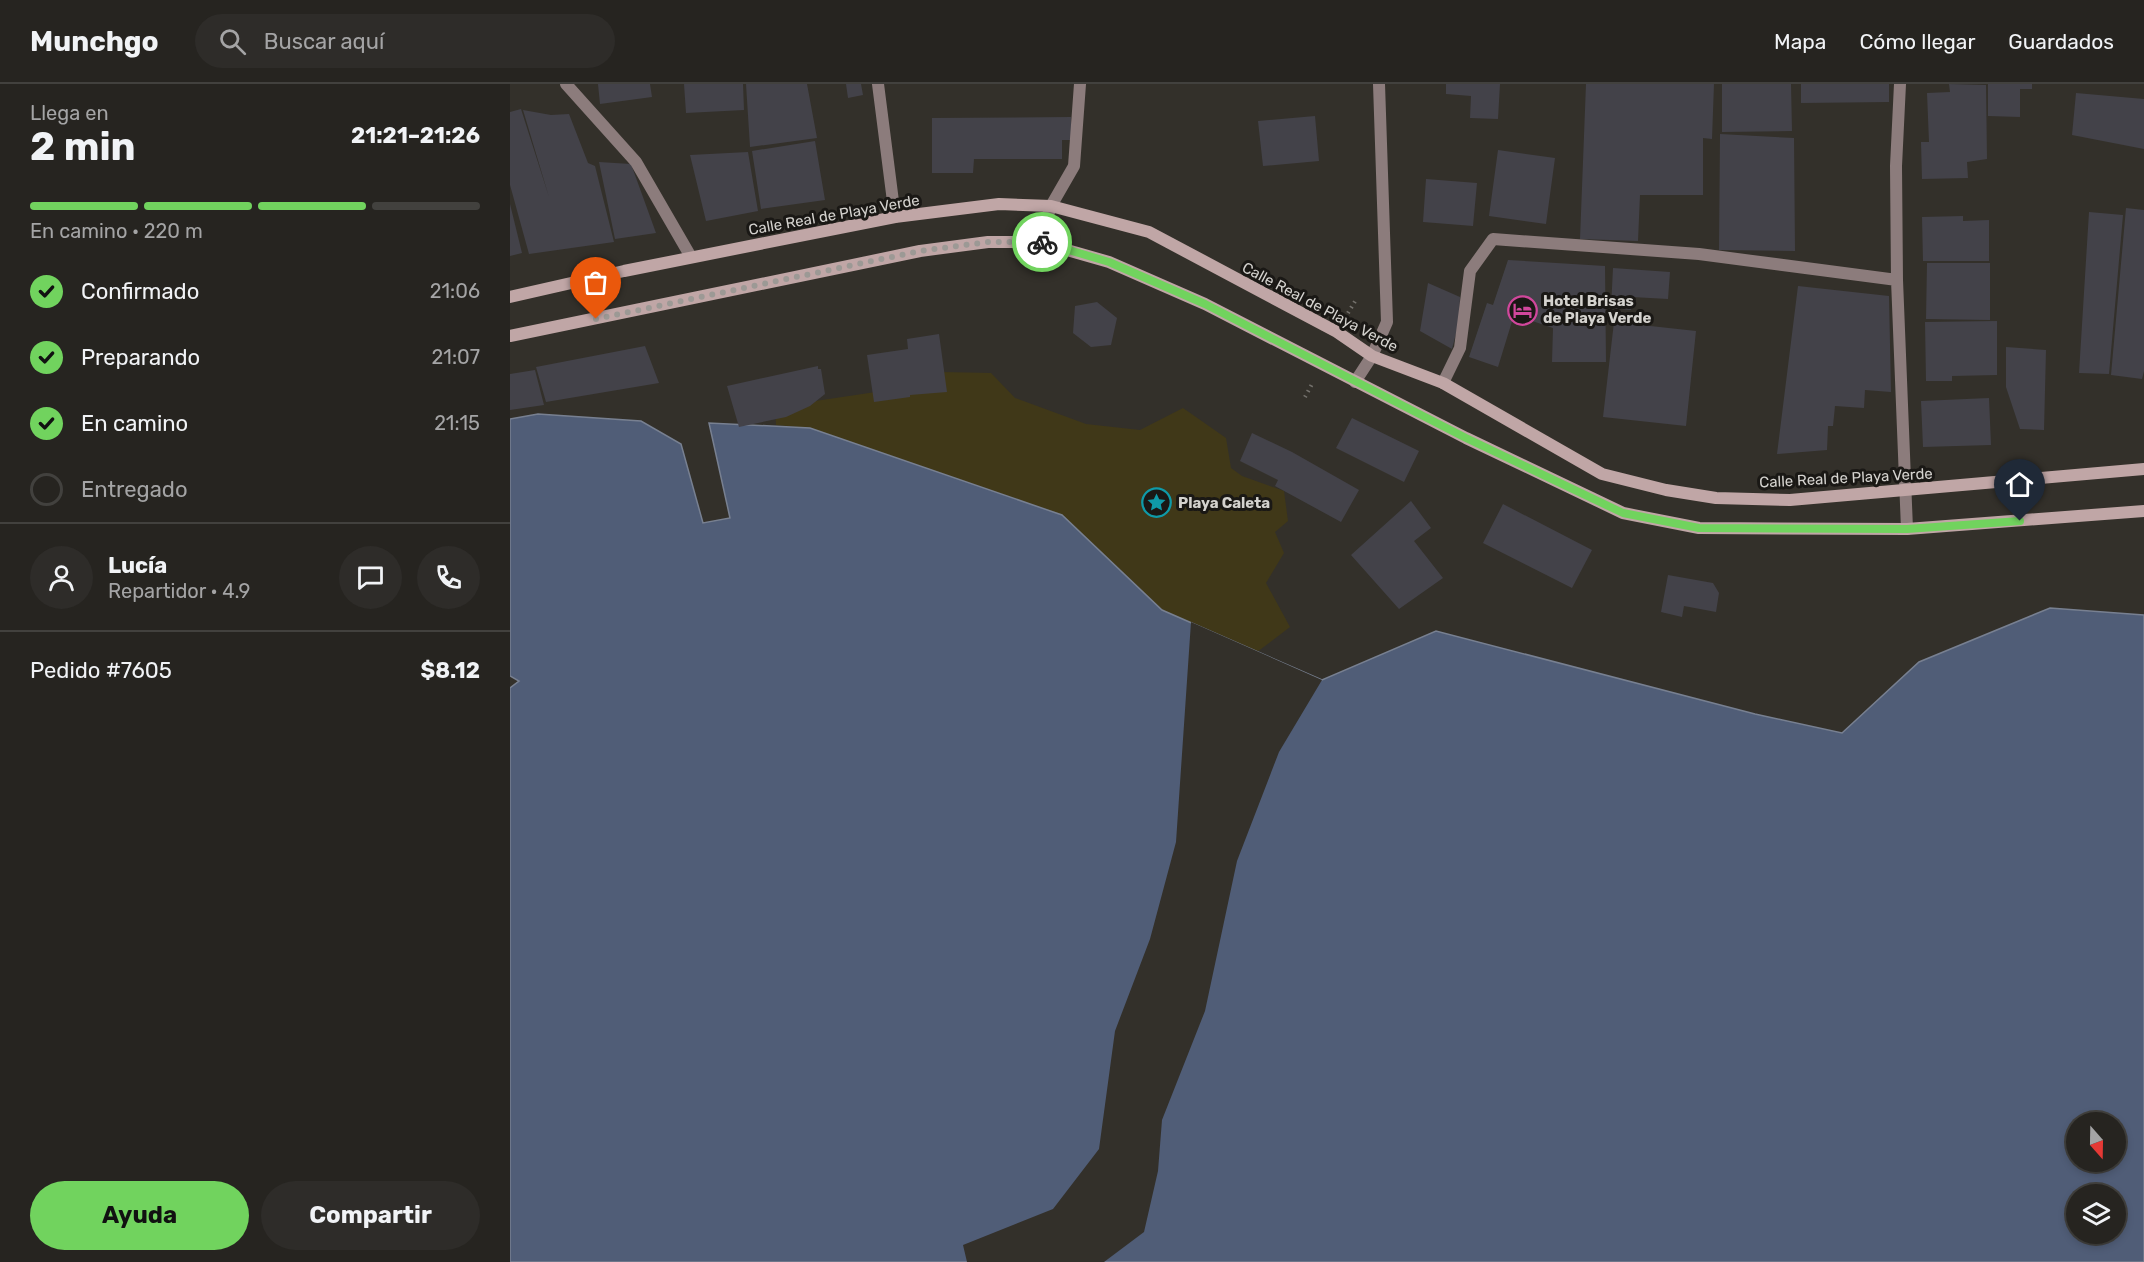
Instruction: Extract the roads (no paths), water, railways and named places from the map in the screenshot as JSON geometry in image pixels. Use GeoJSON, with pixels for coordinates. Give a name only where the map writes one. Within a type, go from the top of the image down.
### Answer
{"type":"FeatureCollection","features":[{"type":"Feature","properties":{"kind":"street"},"geometry":{"type":"LineString","coordinates":[[566,84],[636,162],[691,257]]}},
{"type":"Feature","properties":{"kind":"street"},"geometry":{"type":"LineString","coordinates":[[878,84],[895,217]]}},
{"type":"Feature","properties":{"kind":"street"},"geometry":{"type":"LineString","coordinates":[[1039,242],[1051,206],[1074,166],[1080,84]]}},
{"type":"Feature","properties":{"kind":"street"},"geometry":{"type":"LineString","coordinates":[[1355,382],[1372,356],[1387,322],[1379,84]]}},
{"type":"Feature","properties":{"kind":"street"},"geometry":{"type":"LineString","coordinates":[[1900,84],[1896,166],[1897,280],[1907,529]]}},
{"type":"Feature","properties":{"kind":"street","name":"Calle Real de Playa Verde"},"geometry":{"type":"LineString","coordinates":[[510,297],[691,257],[895,217],[999,204],[1051,206],[1149,232],[1337,332],[1372,356],[1443,383],[1602,474],[1666,490],[1716,498],[1790,500],[2144,469]]}},
{"type":"Feature","properties":{"kind":"street"},"geometry":{"type":"LineString","coordinates":[[1443,383],[1460,348],[1470,271],[1493,239],[1699,254],[1897,280]]}},
{"type":"Feature","properties":{"kind":"street"},"geometry":{"type":"LineString","coordinates":[[510,336],[920,251],[988,242],[1039,242],[1109,262],[1205,304],[1466,438],[1623,513],[1699,528],[1907,529],[2144,511]]}},
{"type":"Feature","properties":{"kind":"water"},"geometry":{"type":"Polygon","coordinates":[[[538,414],[641,421],[681,444],[703,523],[730,518],[709,423],[810,428],[1062,515],[1162,610],[1322,680],[1436,631],[1755,714],[1842,733],[1919,662],[2050,608],[2144,615],[2144,1262],[510,1262],[510,688],[519,681],[510,676],[510,419],[538,414]]]}},
{"type":"Feature","properties":{"kind":"place","name":"Hotel Brisas de Playa Verde"},"geometry":{"type":"Point","coordinates":[1522,310]}},
{"type":"Feature","properties":{"kind":"place","name":"Playa Caleta"},"geometry":{"type":"Point","coordinates":[1157,503]}}]}
